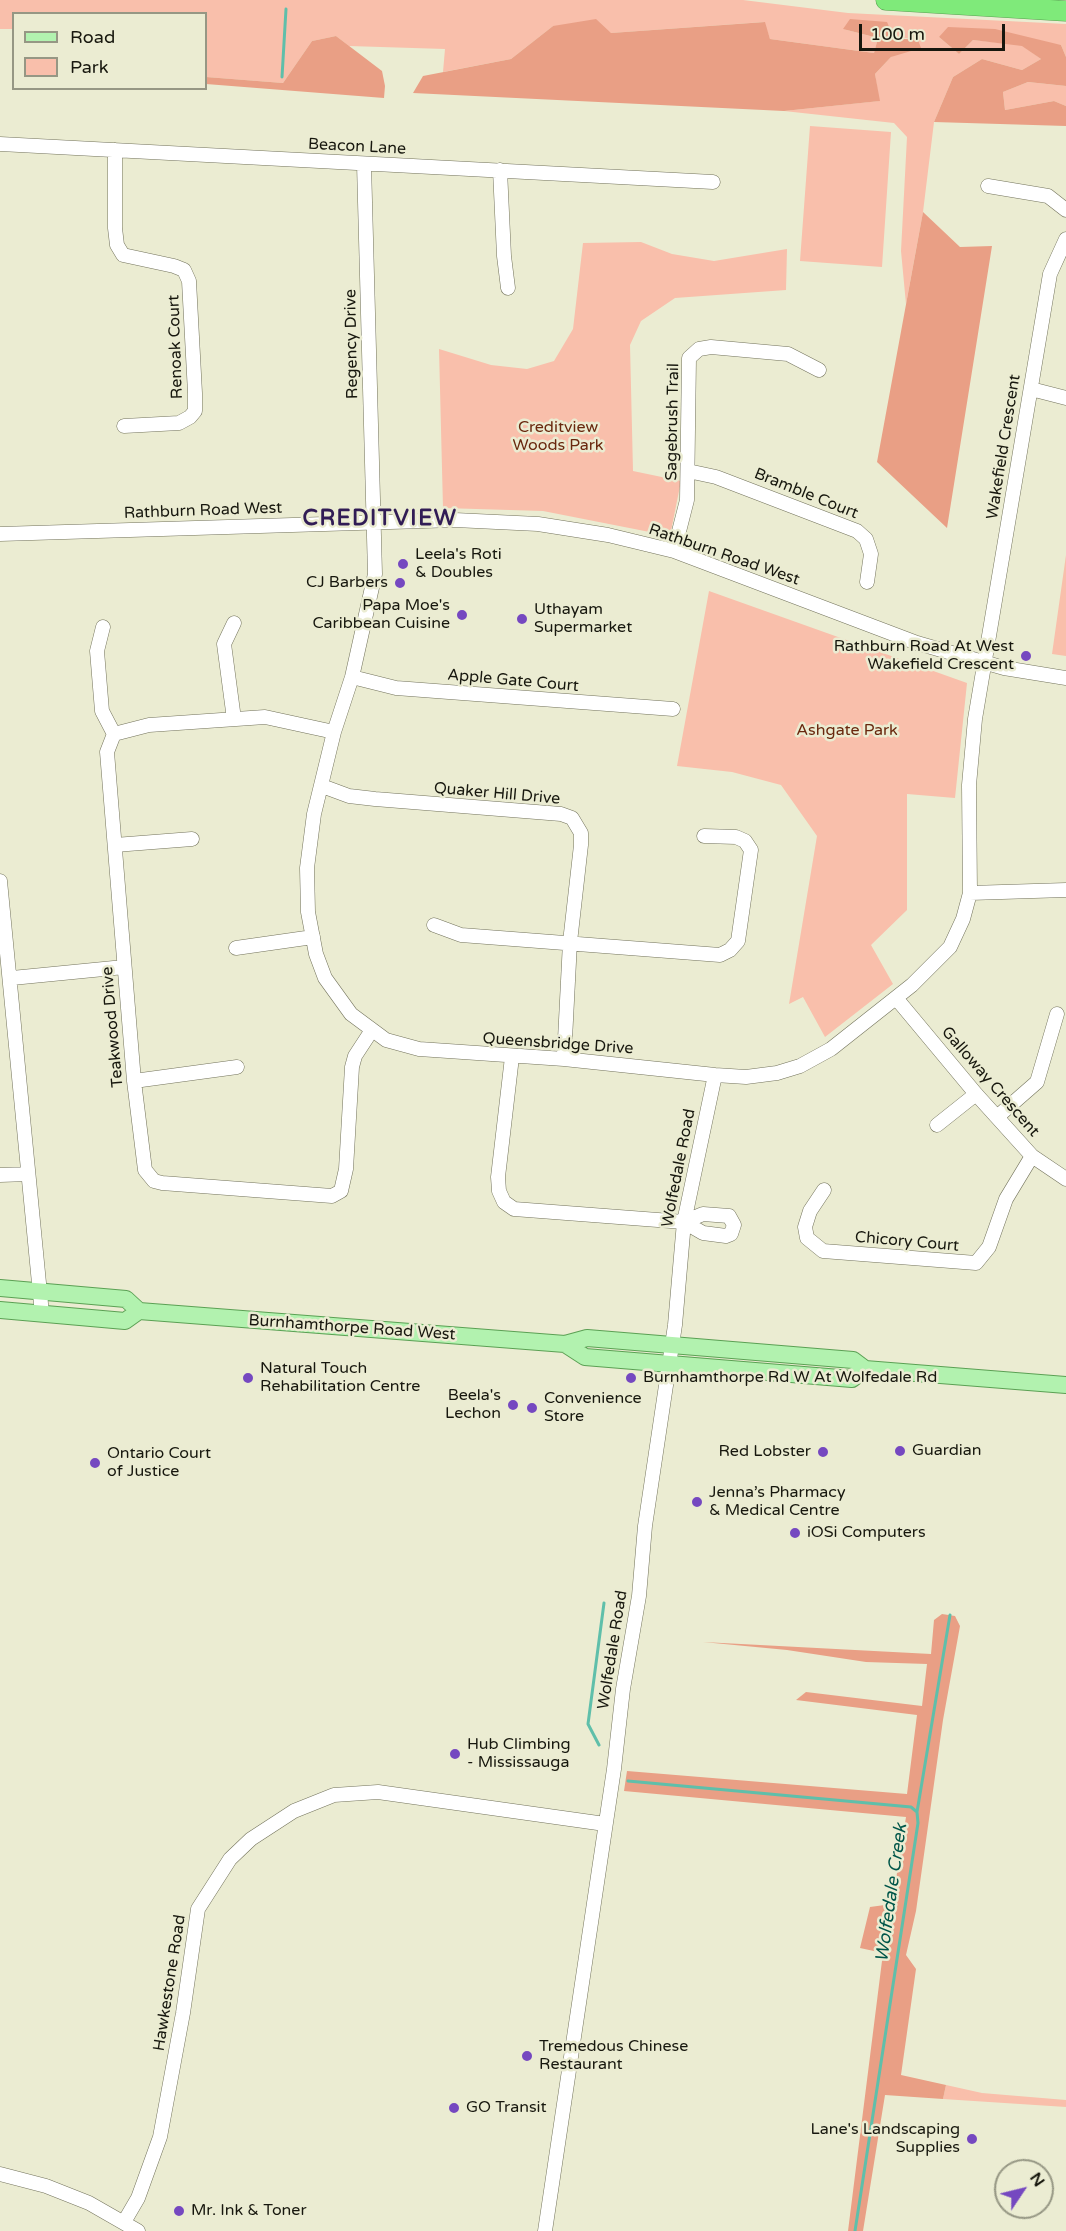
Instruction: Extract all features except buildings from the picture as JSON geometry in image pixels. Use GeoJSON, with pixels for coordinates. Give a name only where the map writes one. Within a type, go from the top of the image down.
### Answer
{"type":"FeatureCollection","features":[{"type":"Feature","properties":{"kind":"highway"},"geometry":{"type":"LineString","coordinates":[[886,0],[1066,11]]}},
{"type":"Feature","properties":{"kind":"main road","name":"Burnhamthorpe Road West"},"geometry":{"type":"LineString","coordinates":[[0,1288],[126,1299],[139,1311],[565,1344],[587,1338],[853,1360],[865,1369],[1066,1385]]}},
{"type":"Feature","properties":{"kind":"main road","name":"Burnhamthorpe Road West"},"geometry":{"type":"LineString","coordinates":[[0,1310],[125,1321],[139,1311]]}},
{"type":"Feature","properties":{"kind":"main road","name":"Burnhamthorpe Road West"},"geometry":{"type":"LineString","coordinates":[[565,1344],[585,1357],[852,1379],[865,1369]]}},
{"type":"Feature","properties":{"kind":"street","name":"Beacon Lane"},"geometry":{"type":"LineString","coordinates":[[0,144],[712,182]]}},
{"type":"Feature","properties":{"kind":"street","name":"Renoak Court"},"geometry":{"type":"LineString","coordinates":[[115,150],[115,228],[117,244],[123,255],[174,266],[184,270],[189,280],[195,393],[195,411],[190,417],[178,423],[124,426]]}},
{"type":"Feature","properties":{"kind":"street","name":"Regency Drive"},"geometry":{"type":"LineString","coordinates":[[364,164],[374,522]]}},
{"type":"Feature","properties":{"kind":"street"},"geometry":{"type":"LineString","coordinates":[[500,170],[508,288]]}},
{"type":"Feature","properties":{"kind":"street"},"geometry":{"type":"LineString","coordinates":[[988,186],[1048,196],[1066,210]]}},
{"type":"Feature","properties":{"kind":"street","name":"Wakefield Crescent"},"geometry":{"type":"LineString","coordinates":[[985,663],[1050,274],[1066,239]]}},
{"type":"Feature","properties":{"kind":"street","name":"Sagebrush Trail"},"geometry":{"type":"LineString","coordinates":[[674,551],[687,500],[689,358],[699,349],[711,347],[788,354],[819,370]]}},
{"type":"Feature","properties":{"kind":"street"},"geometry":{"type":"LineString","coordinates":[[1031,389],[1066,398]]}},
{"type":"Feature","properties":{"kind":"street","name":"Bramble Court"},"geometry":{"type":"LineString","coordinates":[[688,471],[716,477],[857,531],[866,539],[871,554],[867,582]]}},
{"type":"Feature","properties":{"kind":"street","name":"Rathburn Road West"},"geometry":{"type":"LineString","coordinates":[[0,534],[454,520],[538,524],[608,535],[674,551],[917,643],[985,663],[1066,678]]}},
{"type":"Feature","properties":{"kind":"street","name":"Queensbridge Drive"},"geometry":{"type":"LineString","coordinates":[[374,522],[375,574],[352,677],[334,732],[314,814],[307,868],[308,912],[325,978],[351,1014],[386,1040],[419,1049],[564,1059],[715,1075],[761,1076],[800,1066],[831,1049],[937,963],[950,947],[963,919],[970,893],[969,785],[975,719],[985,663]]}},
{"type":"Feature","properties":{"kind":"street"},"geometry":{"type":"LineString","coordinates":[[234,623],[224,644],[234,719]]}},
{"type":"Feature","properties":{"kind":"street"},"geometry":{"type":"LineString","coordinates":[[104,627],[97,651],[102,711],[114,734],[149,725],[265,717],[334,732]]}},
{"type":"Feature","properties":{"kind":"street","name":"Apple Gate Court"},"geometry":{"type":"LineString","coordinates":[[352,677],[396,688],[673,709]]}},
{"type":"Feature","properties":{"kind":"street","name":"Teakwood Drive"},"geometry":{"type":"LineString","coordinates":[[114,734],[106,759],[134,1080],[143,1164],[154,1181],[332,1196],[341,1191],[345,1177],[352,1067],[355,1056],[372,1030]]}},
{"type":"Feature","properties":{"kind":"street","name":"Quaker Hill Drive"},"geometry":{"type":"LineString","coordinates":[[322,786],[349,796],[375,800],[561,814],[572,818],[581,833],[582,844],[570,942],[564,1059]]}},
{"type":"Feature","properties":{"kind":"street"},"geometry":{"type":"LineString","coordinates":[[434,925],[461,935],[720,955],[730,950],[738,941],[751,850],[745,842],[736,837],[704,836]]}},
{"type":"Feature","properties":{"kind":"street"},"geometry":{"type":"LineString","coordinates":[[115,845],[192,839]]}},
{"type":"Feature","properties":{"kind":"street"},"geometry":{"type":"LineString","coordinates":[[0,881],[12,978],[42,1314]]}},
{"type":"Feature","properties":{"kind":"street"},"geometry":{"type":"LineString","coordinates":[[970,893],[1066,890]]}},
{"type":"Feature","properties":{"kind":"street"},"geometry":{"type":"LineString","coordinates":[[236,948],[313,937]]}},
{"type":"Feature","properties":{"kind":"street"},"geometry":{"type":"LineString","coordinates":[[12,978],[124,967]]}},
{"type":"Feature","properties":{"kind":"street","name":"Galloway Crescent"},"geometry":{"type":"LineString","coordinates":[[896,998],[976,1094],[1032,1156],[1066,1179]]}},
{"type":"Feature","properties":{"kind":"street"},"geometry":{"type":"LineString","coordinates":[[997,1117],[1037,1082],[1057,1014]]}},
{"type":"Feature","properties":{"kind":"street"},"geometry":{"type":"LineString","coordinates":[[512,1057],[498,1177],[499,1191],[504,1202],[514,1209],[684,1222]]}},
{"type":"Feature","properties":{"kind":"street"},"geometry":{"type":"LineString","coordinates":[[134,1080],[237,1067]]}},
{"type":"Feature","properties":{"kind":"street","name":"Wolfedale Road"},"geometry":{"type":"LineString","coordinates":[[545,2231],[672,1345],[684,1222],[715,1075]]}},
{"type":"Feature","properties":{"kind":"street"},"geometry":{"type":"LineString","coordinates":[[937,1125],[976,1094]]}},
{"type":"Feature","properties":{"kind":"street","name":"Chicory Court"},"geometry":{"type":"LineString","coordinates":[[824,1190],[810,1211],[805,1227],[807,1238],[823,1251],[975,1263],[989,1247],[1006,1198],[1032,1156]]}},
{"type":"Feature","properties":{"kind":"street"},"geometry":{"type":"LineString","coordinates":[[0,1175],[28,1174]]}},
{"type":"Feature","properties":{"kind":"street","name":"Hawkestone Road"},"geometry":{"type":"LineString","coordinates":[[124,2222],[138,2198],[160,2137],[183,2013],[198,1909],[230,1859],[251,1839],[294,1811],[334,1795],[378,1792],[605,1824]]}},
{"type":"Feature","properties":{"kind":"street"},"geometry":{"type":"LineString","coordinates":[[0,2174],[46,2186],[89,2203],[138,2231]]}},
{"type":"Feature","properties":{"kind":"green space"},"geometry":{"type":"Polygon","coordinates":[[[0,0],[743,0],[848,13],[1066,24],[1066,57],[1061,45],[939,37],[959,54],[973,40],[1022,45],[1041,59],[1022,70],[982,59],[953,77],[934,122],[923,212],[906,304],[901,251],[907,137],[894,123],[784,111],[879,101],[875,74],[891,57],[918,40],[843,29],[878,38],[874,53],[770,39],[764,22],[611,33],[553,26],[511,59],[443,72],[445,49],[349,46],[336,36],[312,41],[283,83],[207,77],[207,12],[12,12],[12,29],[0,29],[0,0]]]}},
{"type":"Feature","properties":{"kind":"green space"},"geometry":{"type":"Polygon","coordinates":[[[1028,82],[1066,86],[1066,106],[1054,101],[1005,110],[1003,92],[1028,82]]]}},
{"type":"Feature","properties":{"kind":"green space"},"geometry":{"type":"Polygon","coordinates":[[[810,126],[891,132],[882,267],[800,261],[810,126]]]}},
{"type":"Feature","properties":{"kind":"green space","name":"Creditview Woods Park"},"geometry":{"type":"Polygon","coordinates":[[[641,242],[672,254],[714,261],[787,249],[786,290],[675,298],[641,321],[630,345],[633,471],[681,481],[670,536],[543,511],[443,508],[439,349],[491,365],[527,369],[554,361],[573,329],[583,243],[641,242]]]}},
{"type":"Feature","properties":{"kind":"green space"},"geometry":{"type":"Polygon","coordinates":[[[1066,555],[1066,656],[1052,654],[1066,555]]]}},
{"type":"Feature","properties":{"kind":"green space","name":"Ashgate Park"},"geometry":{"type":"Polygon","coordinates":[[[709,591],[967,683],[955,798],[907,794],[907,910],[871,945],[893,984],[825,1037],[803,997],[789,1004],[817,836],[781,785],[732,772],[677,766],[709,591]]]}},
{"type":"Feature","properties":{"kind":"green space"},"geometry":{"type":"Polygon","coordinates":[[[946,2085],[982,2093],[1066,2100],[1066,2107],[943,2099],[946,2085]]]}},
{"type":"Feature","properties":{"kind":"shaded area"},"geometry":{"type":"Polygon","coordinates":[[[596,19],[611,33],[765,22],[770,39],[874,53],[878,38],[843,29],[850,19],[887,22],[894,38],[918,40],[921,48],[891,57],[875,74],[880,101],[784,111],[413,93],[423,76],[511,59],[553,26],[596,19]]]}},
{"type":"Feature","properties":{"kind":"shaded area"},"geometry":{"type":"Polygon","coordinates":[[[948,27],[995,29],[1061,45],[1066,57],[1066,86],[1028,82],[1003,92],[1005,110],[1054,101],[1066,106],[1066,126],[934,122],[953,77],[982,59],[1022,70],[1041,59],[1022,46],[973,40],[959,54],[939,37],[948,27]]]}},
{"type":"Feature","properties":{"kind":"shaded area"},"geometry":{"type":"Polygon","coordinates":[[[336,36],[382,71],[385,86],[384,98],[207,84],[207,77],[283,83],[312,41],[336,36]]]}},
{"type":"Feature","properties":{"kind":"shaded area"},"geometry":{"type":"Polygon","coordinates":[[[923,212],[960,247],[992,246],[947,528],[877,462],[923,212]]]}},
{"type":"Feature","properties":{"kind":"shaded area"},"geometry":{"type":"Polygon","coordinates":[[[942,1614],[955,1616],[960,1626],[943,1720],[916,1911],[906,1955],[916,1969],[901,2075],[946,2085],[943,2099],[885,2095],[863,2231],[848,2231],[883,1953],[860,1948],[870,1907],[892,1904],[906,1817],[624,1791],[627,1771],[907,1794],[917,1715],[796,1700],[806,1692],[922,1706],[927,1664],[866,1662],[787,1650],[703,1642],[931,1654],[934,1620],[942,1614]]]}},
{"type":"Feature","properties":{"kind":"waterway"},"geometry":{"type":"LineString","coordinates":[[282,77],[286,9]]}},
{"type":"Feature","properties":{"kind":"waterway","name":"Wolfedale Creek"},"geometry":{"type":"LineString","coordinates":[[599,1745],[588,1724],[604,1603]]}},
{"type":"Feature","properties":{"kind":"waterway"},"geometry":{"type":"LineString","coordinates":[[917,1812],[950,1615]]}},
{"type":"Feature","properties":{"kind":"waterway","name":"Wolfedale Creek"},"geometry":{"type":"LineString","coordinates":[[628,1781],[911,1807],[917,1812],[918,1823],[855,2231]]}},
{"type":"Feature","properties":{"kind":"place","name":"Leela's Roti & Doubles"},"geometry":{"type":"Point","coordinates":[403,564]}},
{"type":"Feature","properties":{"kind":"place","name":"CJ Barbers"},"geometry":{"type":"Point","coordinates":[400,583]}},
{"type":"Feature","properties":{"kind":"place","name":"Papa Moe's Caribbean Cuisine"},"geometry":{"type":"Point","coordinates":[462,615]}},
{"type":"Feature","properties":{"kind":"place","name":"Uthayam Supermarket"},"geometry":{"type":"Point","coordinates":[522,619]}},
{"type":"Feature","properties":{"kind":"place","name":"Rathburn Road At West Wakefield Crescent"},"geometry":{"type":"Point","coordinates":[1026,656]}},
{"type":"Feature","properties":{"kind":"place","name":"Natural Touch Rehabilitation Centre"},"geometry":{"type":"Point","coordinates":[248,1378]}},
{"type":"Feature","properties":{"kind":"place","name":"Burnhamthorpe Rd W At Wolfedale Rd"},"geometry":{"type":"Point","coordinates":[631,1378]}},
{"type":"Feature","properties":{"kind":"place","name":"Beela's Lechon"},"geometry":{"type":"Point","coordinates":[513,1405]}},
{"type":"Feature","properties":{"kind":"place","name":"Convenience Store"},"geometry":{"type":"Point","coordinates":[532,1408]}},
{"type":"Feature","properties":{"kind":"place","name":"Guardian"},"geometry":{"type":"Point","coordinates":[900,1451]}},
{"type":"Feature","properties":{"kind":"place","name":"Red Lobster"},"geometry":{"type":"Point","coordinates":[823,1452]}},
{"type":"Feature","properties":{"kind":"place","name":"Ontario Court of Justice"},"geometry":{"type":"Point","coordinates":[95,1463]}},
{"type":"Feature","properties":{"kind":"place","name":"Jenna’s Pharmacy & Medical Centre"},"geometry":{"type":"Point","coordinates":[697,1502]}},
{"type":"Feature","properties":{"kind":"place","name":"iOSi Computers"},"geometry":{"type":"Point","coordinates":[795,1533]}},
{"type":"Feature","properties":{"kind":"place","name":"Hub Climbing - Mississauga"},"geometry":{"type":"Point","coordinates":[455,1754]}},
{"type":"Feature","properties":{"kind":"place","name":"Tremedous Chinese Restaurant"},"geometry":{"type":"Point","coordinates":[527,2056]}},
{"type":"Feature","properties":{"kind":"place","name":"GO Transit"},"geometry":{"type":"Point","coordinates":[454,2108]}},
{"type":"Feature","properties":{"kind":"place","name":"Lane's Landscaping Supplies"},"geometry":{"type":"Point","coordinates":[972,2139]}},
{"type":"Feature","properties":{"kind":"place","name":"Mr. Ink & Toner"},"geometry":{"type":"Point","coordinates":[179,2211]}},
{"type":"Feature","properties":{"kind":"district","name":"CREDITVIEW"},"geometry":{"type":"Point","coordinates":[380,519]}}]}
